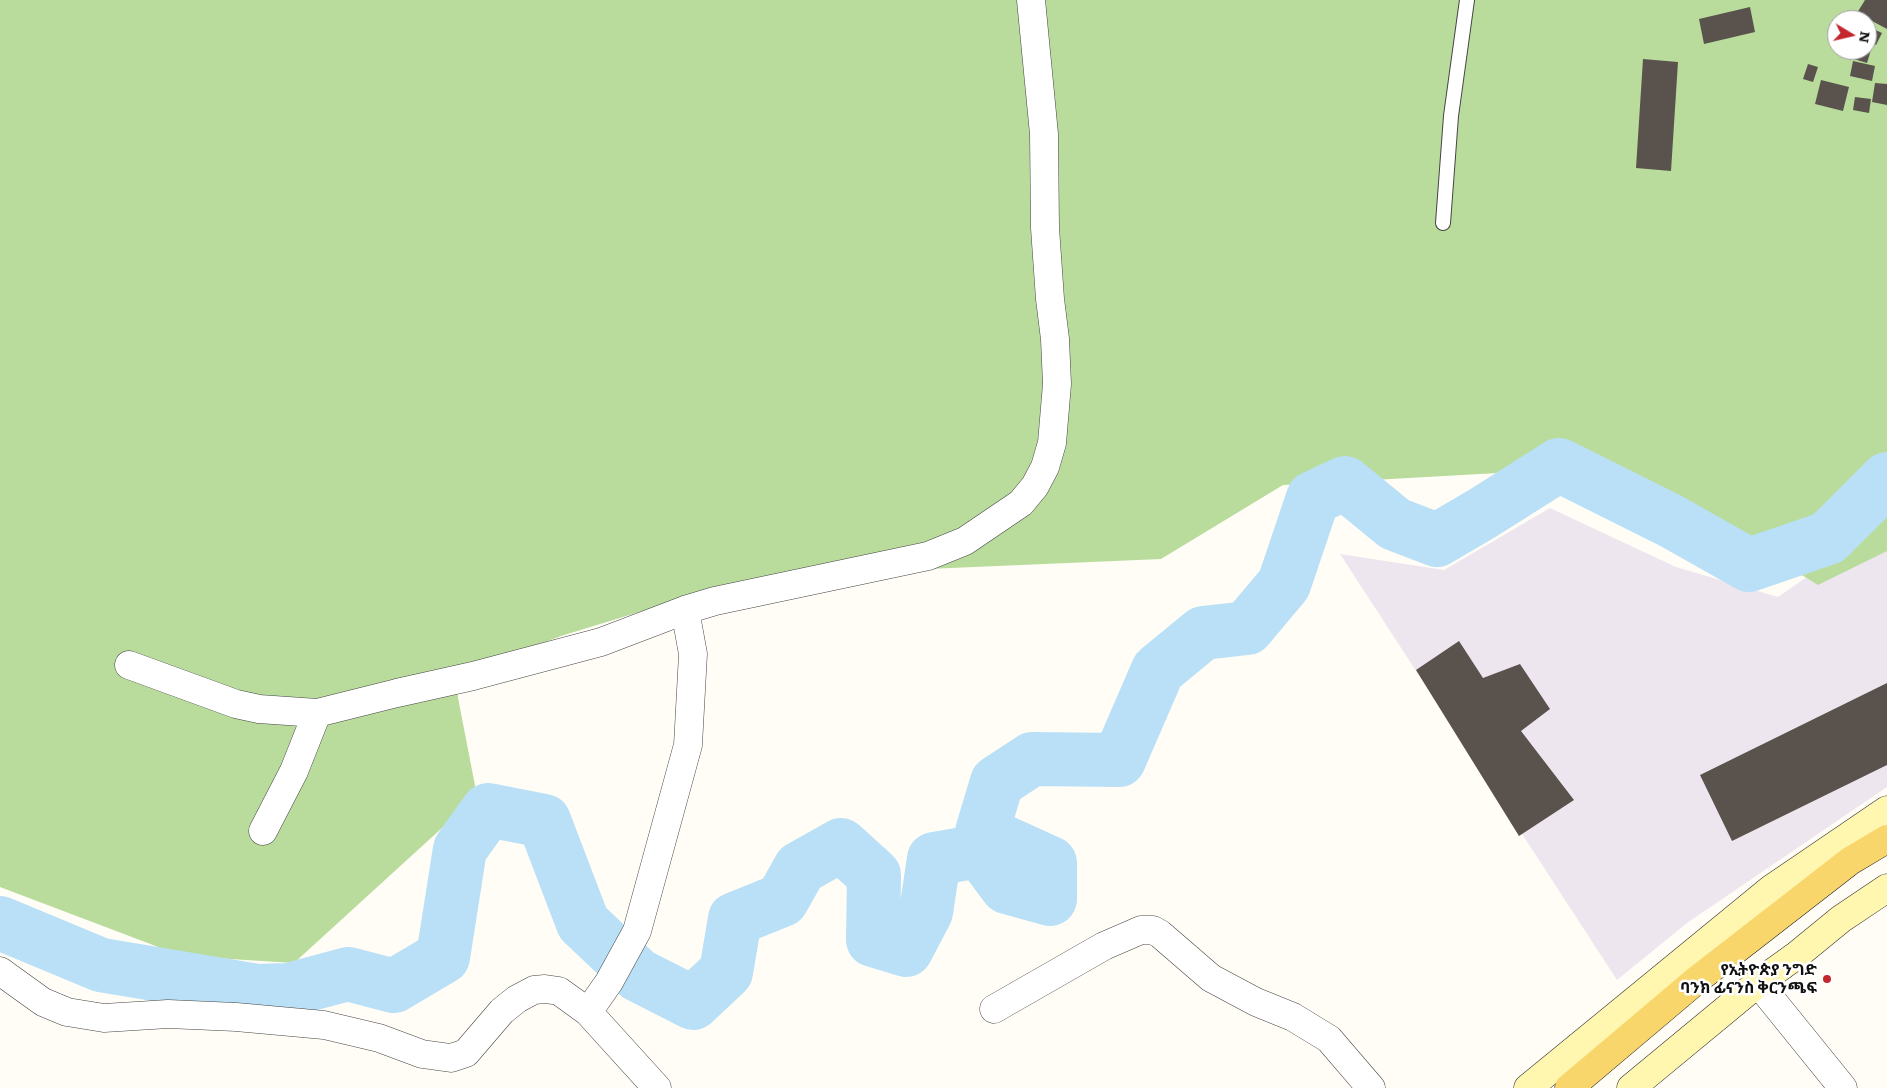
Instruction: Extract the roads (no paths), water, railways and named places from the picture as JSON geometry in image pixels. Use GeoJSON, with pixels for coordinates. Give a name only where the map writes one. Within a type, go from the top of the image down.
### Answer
{"type":"FeatureCollection","features":[{"type":"Feature","properties":{"kind":"main road"},"geometry":{"type":"LineString","coordinates":[[1528,1088],[1771,889],[1887,810]]}},
{"type":"Feature","properties":{"kind":"main road"},"geometry":{"type":"LineString","coordinates":[[1569,1088],[1714,968],[1850,861],[1887,838]]}},
{"type":"Feature","properties":{"kind":"main road"},"geometry":{"type":"LineString","coordinates":[[1594,1088],[1786,928],[1887,858]]}},
{"type":"Feature","properties":{"kind":"main road"},"geometry":{"type":"LineString","coordinates":[[1632,1088],[1758,983],[1797,955],[1841,919],[1887,888]]}},
{"type":"Feature","properties":{"kind":"street"},"geometry":{"type":"LineString","coordinates":[[129,665],[236,704],[259,709],[317,713],[473,676],[601,642],[685,610],[715,601],[928,556],[965,541],[1021,503],[1035,486],[1045,467],[1052,443],[1056,384],[1055,339],[1045,228],[1044,134],[1030,0]]}},
{"type":"Feature","properties":{"kind":"street"},"geometry":{"type":"LineString","coordinates":[[588,1012],[609,982],[637,931],[688,745],[693,654],[685,610]]}},
{"type":"Feature","properties":{"kind":"street"},"geometry":{"type":"LineString","coordinates":[[264,831],[294,771],[317,713]]}},
{"type":"Feature","properties":{"kind":"street"},"geometry":{"type":"LineString","coordinates":[[994,1009],[1104,946],[1141,930],[1153,930],[1211,978],[1256,1002],[1293,1017],[1329,1039],[1371,1088]]}},
{"type":"Feature","properties":{"kind":"street"},"geometry":{"type":"LineString","coordinates":[[0,971],[43,1002],[68,1012],[104,1018],[168,1014],[236,1017],[324,1025],[378,1038],[439,1058],[452,1058],[466,1052],[502,1011],[517,999],[534,990],[559,991],[588,1012],[657,1088]]}},
{"type":"Feature","properties":{"kind":"street"},"geometry":{"type":"LineString","coordinates":[[1758,983],[1843,1088]]}},
{"type":"Feature","properties":{"kind":"lane"},"geometry":{"type":"LineString","coordinates":[[1443,224],[1451,116],[1467,0]]}},
{"type":"Feature","properties":{"kind":"waterway"},"geometry":{"type":"LineString","coordinates":[[0,923],[101,965],[257,991],[288,990],[348,974],[394,986],[443,957],[460,849],[488,810],[544,821],[583,923],[638,975],[693,1003],[726,972],[735,919],[782,900],[800,868],[841,845],[874,875],[873,940],[906,950],[926,912],[934,859],[980,851],[1007,887],[1050,899],[1050,863],[982,832],[997,782],[1032,759],[1119,760],[1158,670],[1203,633],[1247,628],[1284,584],[1313,498],[1345,483],[1395,524],[1437,540],[1559,465],[1671,521],[1749,565],[1828,538],[1887,479]]}},
{"type":"Feature","properties":{"kind":"place","name":"የኢትዮጵያ ንግድ ባንክ ፊናንስ ቅርንጫፍ"},"geometry":{"type":"Point","coordinates":[1827,979]}}]}
